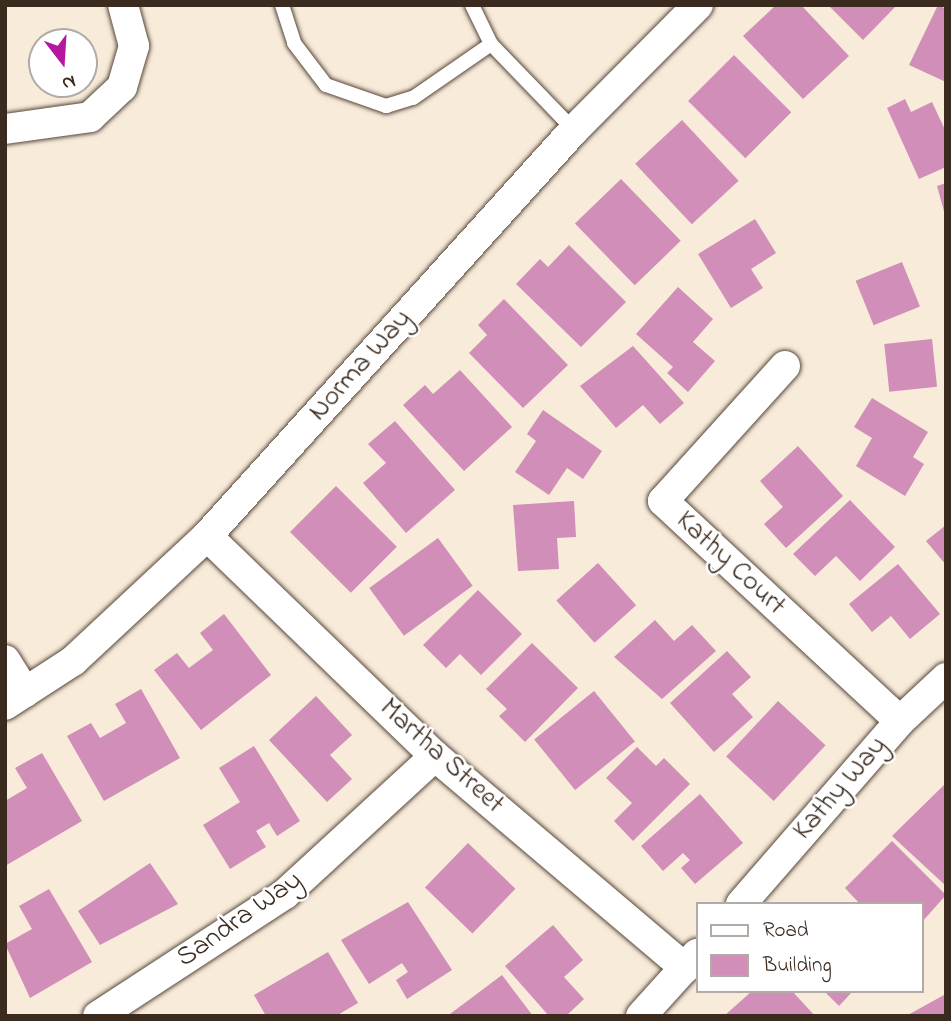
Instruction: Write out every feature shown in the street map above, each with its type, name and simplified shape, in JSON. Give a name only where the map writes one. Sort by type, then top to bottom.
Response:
[{"type":"street","points":[[5,129],[90,117],[121,87],[134,46],[122,5]]},
{"type":"street","name":"Norma Way","points":[[15,698],[73,661],[207,536],[574,130],[698,5]]},
{"type":"street","name":"Kathy Court","points":[[785,366],[663,501],[900,722]]},
{"type":"street","name":"Martha Street","points":[[207,536],[435,755],[691,961]]},
{"type":"street","points":[[5,660],[15,698]]},
{"type":"street","name":"Kathy Way","points":[[743,902],[900,722],[946,678]]},
{"type":"street","name":"Sandra Way","points":[[98,1016],[285,894],[435,755]]},
{"type":"street","points":[[640,1016],[691,961]]},
{"type":"lane","points":[[282,5],[294,43],[326,85],[386,107],[413,98],[491,44]]},
{"type":"lane","points":[[472,5],[491,44],[574,130]]},
{"type":"building","points":[[776,5],[801,5],[849,56],[803,99],[743,36]]},
{"type":"building","points":[[828,5],[897,5],[863,40]]},
{"type":"building","points":[[938,5],[946,9],[946,82],[909,65]]},
{"type":"building","points":[[734,55],[791,112],[745,158],[688,101]]},
{"type":"building","points":[[905,99],[911,112],[932,102],[946,132],[946,167],[919,179],[887,108]]},
{"type":"building","points":[[682,120],[739,181],[692,224],[635,164]]},
{"type":"building","points":[[621,179],[681,241],[635,285],[575,223]]},
{"type":"building","points":[[946,183],[946,214],[945,215],[937,186]]},
{"type":"building","points":[[755,219],[776,253],[751,269],[763,288],[731,308],[698,254]]},
{"type":"building","points":[[569,245],[626,302],[581,347],[516,284],[540,259],[548,267]]},
{"type":"building","points":[[902,262],[920,307],[874,325],[856,281]]},
{"type":"building","points":[[678,287],[713,319],[693,342],[715,361],[688,392],[667,373],[673,367],[636,334]]},
{"type":"building","points":[[504,299],[568,365],[523,408],[469,353],[487,335],[478,325]]},
{"type":"building","points":[[932,339],[937,387],[889,392],[884,344]]},
{"type":"building","points":[[633,346],[684,403],[660,424],[643,405],[616,428],[580,386]]},
{"type":"building","points":[[460,370],[512,427],[464,471],[403,405],[425,385],[433,394]]},
{"type":"building","points":[[872,398],[928,432],[913,457],[924,464],[905,496],[856,466],[872,438],[854,427]]},
{"type":"building","points":[[543,410],[602,451],[583,479],[567,468],[549,495],[515,472],[536,441],[527,434]]},
{"type":"building","points":[[395,421],[455,490],[406,533],[363,483],[386,463],[368,444]]},
{"type":"building","points":[[798,446],[843,496],[786,548],[764,524],[783,507],[760,481]]},
{"type":"building","points":[[336,486],[397,547],[351,593],[290,532]]},
{"type":"building","points":[[850,500],[895,547],[860,581],[836,556],[815,576],[793,554]]},
{"type":"building","points":[[574,501],[576,537],[557,538],[559,569],[518,571],[513,505]]},
{"type":"building","points":[[946,525],[946,565],[926,541]]},
{"type":"building","points":[[438,538],[473,586],[404,636],[369,588]]},
{"type":"building","points":[[598,563],[636,605],[595,643],[556,600]]},
{"type":"building","points":[[898,564],[940,614],[910,639],[891,616],[872,632],[849,604]]},
{"type":"building","points":[[478,590],[522,634],[481,675],[460,654],[446,668],[423,645]]},
{"type":"building","points":[[224,614],[271,675],[201,730],[154,670],[177,653],[189,668],[213,650],[200,633]]},
{"type":"building","points":[[655,620],[674,641],[692,625],[716,651],[662,699],[614,657]]},
{"type":"building","points":[[532,643],[578,688],[525,742],[499,716],[507,709],[486,689]]},
{"type":"building","points":[[727,651],[751,677],[732,694],[753,717],[714,752],[670,703]]},
{"type":"building","points":[[141,689],[180,758],[104,801],[67,736],[91,723],[100,738],[126,723],[115,704]]},
{"type":"building","points":[[594,691],[635,742],[575,790],[534,739]]},
{"type":"building","points":[[316,696],[352,735],[330,755],[352,779],[327,802],[269,740]]},
{"type":"building","points":[[778,701],[826,745],[774,801],[726,757]]},
{"type":"building","points":[[254,746],[300,821],[277,836],[269,823],[256,831],[266,847],[230,869],[203,825],[240,802],[219,768]]},
{"type":"building","points":[[637,747],[656,766],[664,758],[690,784],[633,841],[614,821],[632,803],[606,778]]},
{"type":"building","points":[[42,753],[82,821],[5,866],[5,801],[27,788],[15,768]]},
{"type":"building","points":[[946,783],[946,886],[892,836]]},
{"type":"building","points":[[700,794],[743,843],[695,884],[681,868],[690,860],[683,853],[663,871],[641,846]]},
{"type":"building","points":[[892,841],[946,895],[923,921],[923,902],[858,902],[845,888]]},
{"type":"building","points":[[468,843],[515,889],[472,933],[425,888]]},
{"type":"building","points":[[150,863],[178,904],[100,945],[78,911]]},
{"type":"building","points":[[49,889],[92,962],[30,998],[5,944],[32,929],[19,906]]},
{"type":"building","points":[[408,902],[452,970],[407,999],[396,980],[408,972],[402,963],[369,984],[341,940]]},
{"type":"building","points":[[553,925],[583,960],[564,977],[584,999],[566,1016],[549,1016],[505,966]]},
{"type":"building","points":[[328,952],[358,1003],[336,1016],[266,1016],[254,995]]},
{"type":"building","points":[[502,975],[533,1016],[450,1014]]},
{"type":"building","points":[[750,993],[794,993],[815,1016],[724,1016]]},
{"type":"building","points":[[826,993],[851,993],[839,1006]]},
{"type":"building","points":[[944,995],[946,1016],[906,1016]]}]
